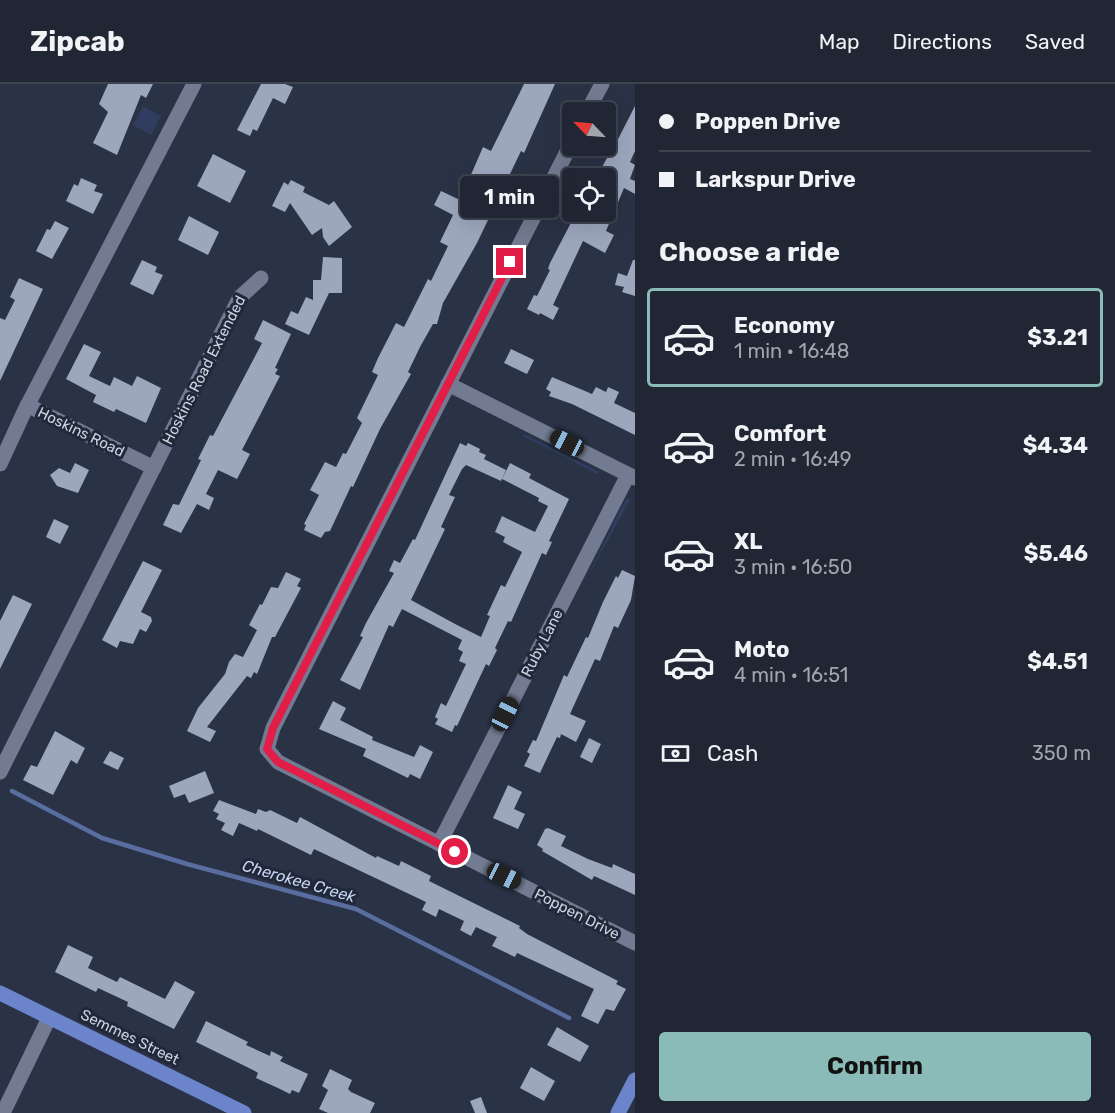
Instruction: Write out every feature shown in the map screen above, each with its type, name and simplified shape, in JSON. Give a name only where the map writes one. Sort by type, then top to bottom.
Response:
[{"type":"main road","name":"Semmes Street","points":[[0,993],[244,1113]]},
{"type":"main road","points":[[618,1113],[635,1080]]},
{"type":"street","name":"Hoskins Road","points":[[154,468],[27,405],[194,84]]},
{"type":"street","points":[[592,102],[602,84]]},
{"type":"street","points":[[565,156],[448,384],[631,476]]},
{"type":"street","name":"Hoskins Road Extended","points":[[154,468],[240,297],[261,278]]},
{"type":"street","name":"Poppen Drive","points":[[448,384],[262,751],[278,762],[635,943]]},
{"type":"street","points":[[0,464],[27,405]]},
{"type":"street","points":[[0,772],[154,468]]},
{"type":"street","name":"Ruby Lane","points":[[439,844],[631,476]]},
{"type":"street","points":[[3,1113],[49,1018]]},
{"type":"shaded area","points":[[143,106],[161,116],[151,135],[133,125]]},
{"type":"shaded area","points":[[524,434],[599,472],[597,474],[523,436]]},
{"type":"shaded area","points":[[628,498],[630,500],[587,578],[623,504]]},
{"type":"building","points":[[108,84],[153,84],[146,98],[141,95],[117,155],[93,143],[108,112],[99,104]]},
{"type":"building","points":[[261,84],[285,84],[293,87],[285,104],[273,98],[257,131],[253,129],[250,136],[237,130]]},
{"type":"building","points":[[524,84],[555,84],[524,153],[521,151],[477,243],[443,303],[437,324],[433,324],[420,347],[408,372],[411,374],[380,429],[353,487],[351,486],[330,531],[325,532],[321,538],[304,530],[306,525],[304,524],[319,495],[310,490],[325,462],[336,467],[343,453],[346,454],[362,423],[357,418],[378,375],[372,372],[378,358],[396,323],[404,327],[428,279],[431,281],[448,246],[440,242],[453,215],[434,205],[441,191],[460,200],[483,147],[491,151]]},
{"type":"building","points":[[635,106],[635,151],[630,162],[635,165],[630,179],[635,181],[635,194],[624,188],[616,207],[616,168],[602,167],[607,158],[605,156],[616,156],[616,143]]},
{"type":"building","points":[[213,154],[246,171],[230,203],[197,186]]},
{"type":"building","points":[[81,178],[97,185],[94,191],[103,194],[93,214],[66,201],[74,184],[78,186]]},
{"type":"building","points":[[291,180],[305,187],[303,192],[329,205],[334,201],[352,227],[329,246],[323,237],[322,228],[312,235],[290,203],[285,212],[272,206],[284,182],[288,185]]},
{"type":"building","points":[[189,216],[219,232],[208,255],[178,240]]},
{"type":"building","points":[[55,221],[69,228],[52,259],[36,251],[47,229],[50,230]]},
{"type":"building","points":[[571,222],[610,222],[606,231],[614,235],[605,253],[583,241],[553,305],[559,308],[553,320],[527,309],[534,295],[537,296],[550,270],[548,269]]},
{"type":"building","points":[[323,257],[342,258],[342,293],[329,293],[309,335],[285,324],[291,311],[298,314],[306,297],[313,300],[313,280],[321,280]]},
{"type":"building","points":[[142,260],[157,267],[155,272],[163,275],[153,295],[130,284]]},
{"type":"building","points":[[635,260],[635,296],[622,292],[624,287],[615,285],[618,273],[627,276]]},
{"type":"building","points":[[19,278],[43,289],[0,381],[0,318],[5,320],[15,300],[10,297]]},
{"type":"building","points":[[263,320],[291,334],[275,368],[278,369],[275,374],[280,376],[242,450],[250,454],[237,479],[218,470],[206,494],[214,498],[209,510],[197,504],[181,533],[163,525],[173,504],[179,505],[201,460],[198,459],[210,435],[213,436],[262,343],[254,339]]},
{"type":"building","points":[[84,344],[101,352],[89,376],[110,386],[114,377],[132,386],[137,376],[161,388],[146,423],[116,409],[114,412],[93,402],[96,395],[66,379]]},
{"type":"building","points":[[511,349],[534,360],[527,374],[504,363]]},
{"type":"building","points":[[552,377],[592,394],[596,387],[606,392],[608,387],[619,392],[614,403],[635,413],[635,435],[572,404],[549,396],[551,392],[546,389]]},
{"type":"building","points":[[460,443],[466,446],[468,443],[480,449],[479,452],[486,455],[484,459],[506,470],[501,481],[466,465],[462,469],[449,495],[455,497],[441,527],[445,529],[411,600],[457,625],[481,637],[490,616],[487,615],[501,585],[505,587],[522,552],[503,542],[505,537],[495,532],[502,516],[535,532],[548,506],[538,501],[539,498],[502,479],[510,463],[531,474],[529,478],[569,499],[549,541],[552,542],[546,555],[542,553],[511,622],[508,621],[495,648],[497,650],[489,666],[486,664],[452,732],[435,724],[438,719],[435,717],[441,703],[446,706],[466,664],[459,661],[463,652],[458,649],[462,640],[402,609],[393,627],[389,625],[360,690],[340,680],[363,637],[360,636],[366,623],[394,573],[389,571],[394,560],[400,563],[413,539],[415,540]]},
{"type":"building","points":[[75,463],[89,470],[78,493],[57,486],[50,475],[59,468],[70,473]]},
{"type":"building","points":[[54,519],[69,526],[60,544],[46,537]]},
{"type":"building","points":[[143,561],[162,570],[141,612],[151,617],[152,621],[146,632],[140,629],[133,644],[120,641],[117,648],[102,640]]},
{"type":"building","points":[[622,570],[635,576],[631,600],[618,628],[614,626],[600,661],[595,659],[570,714],[586,721],[576,742],[561,734],[560,738],[557,737],[540,773],[524,766],[530,754],[527,752],[533,740],[536,741],[564,675],[567,677],[586,637],[588,638],[616,576],[618,578]]},
{"type":"building","points":[[286,572],[301,579],[297,586],[301,588],[275,637],[272,637],[257,674],[254,672],[251,678],[247,676],[207,727],[216,731],[210,742],[187,731],[198,708],[225,674],[235,654],[243,657],[257,630],[249,625],[271,587],[278,588]]},
{"type":"building","points":[[13,595],[32,604],[0,669],[0,621]]},
{"type":"building","points":[[333,701],[346,708],[340,720],[373,737],[372,740],[414,757],[420,745],[433,752],[420,779],[410,774],[408,778],[367,758],[363,756],[366,749],[319,729]]},
{"type":"building","points":[[55,731],[85,748],[77,764],[71,760],[53,795],[23,780],[31,765],[37,767]]},
{"type":"building","points":[[589,738],[601,744],[592,763],[580,757]]},
{"type":"building","points":[[110,751],[124,758],[118,770],[103,763]]},
{"type":"building","points":[[205,771],[214,793],[189,803],[185,794],[174,798],[169,786]]},
{"type":"building","points":[[508,785],[522,792],[514,809],[525,814],[518,829],[493,818]]},
{"type":"building","points":[[219,800],[256,814],[258,809],[266,812],[270,810],[297,823],[300,817],[376,858],[377,856],[399,866],[401,861],[431,876],[429,881],[520,926],[519,928],[527,934],[618,981],[616,984],[626,989],[614,1011],[606,1009],[598,1024],[581,1016],[594,989],[517,953],[515,957],[492,946],[497,937],[476,927],[471,936],[460,930],[464,921],[439,909],[436,917],[422,910],[426,902],[314,849],[311,855],[258,829],[257,831],[239,823],[233,836],[221,830],[225,823],[216,819],[219,814],[213,811]]},
{"type":"building","points":[[548,828],[566,836],[561,846],[588,859],[612,868],[613,864],[635,874],[635,895],[594,876],[592,880],[542,851],[543,849],[537,845],[545,829]]},
{"type":"building","points":[[68,945],[93,957],[88,968],[117,982],[120,977],[165,999],[175,981],[195,992],[174,1029],[127,1006],[128,1002],[98,988],[96,992],[55,972]]},
{"type":"building","points":[[206,1021],[248,1042],[246,1045],[270,1056],[271,1051],[283,1057],[280,1061],[308,1074],[299,1093],[292,1090],[290,1094],[256,1078],[258,1073],[196,1042]]},
{"type":"building","points":[[557,1027],[589,1046],[580,1062],[547,1045]]},
{"type":"building","points":[[531,1067],[555,1081],[544,1101],[520,1088]]},
{"type":"building","points":[[330,1069],[352,1080],[348,1089],[351,1092],[375,1103],[370,1113],[328,1113],[319,1109],[328,1090],[322,1086]]},
{"type":"building","points":[[481,1097],[487,1113],[475,1113],[470,1101]]},
{"type":"waterway","name":"Cherokee Creek","points":[[12,791],[102,838],[187,864],[356,909],[569,1018]]},
{"type":"route","points":[[455,852],[278,762],[267,749],[273,728],[510,262]]}]
